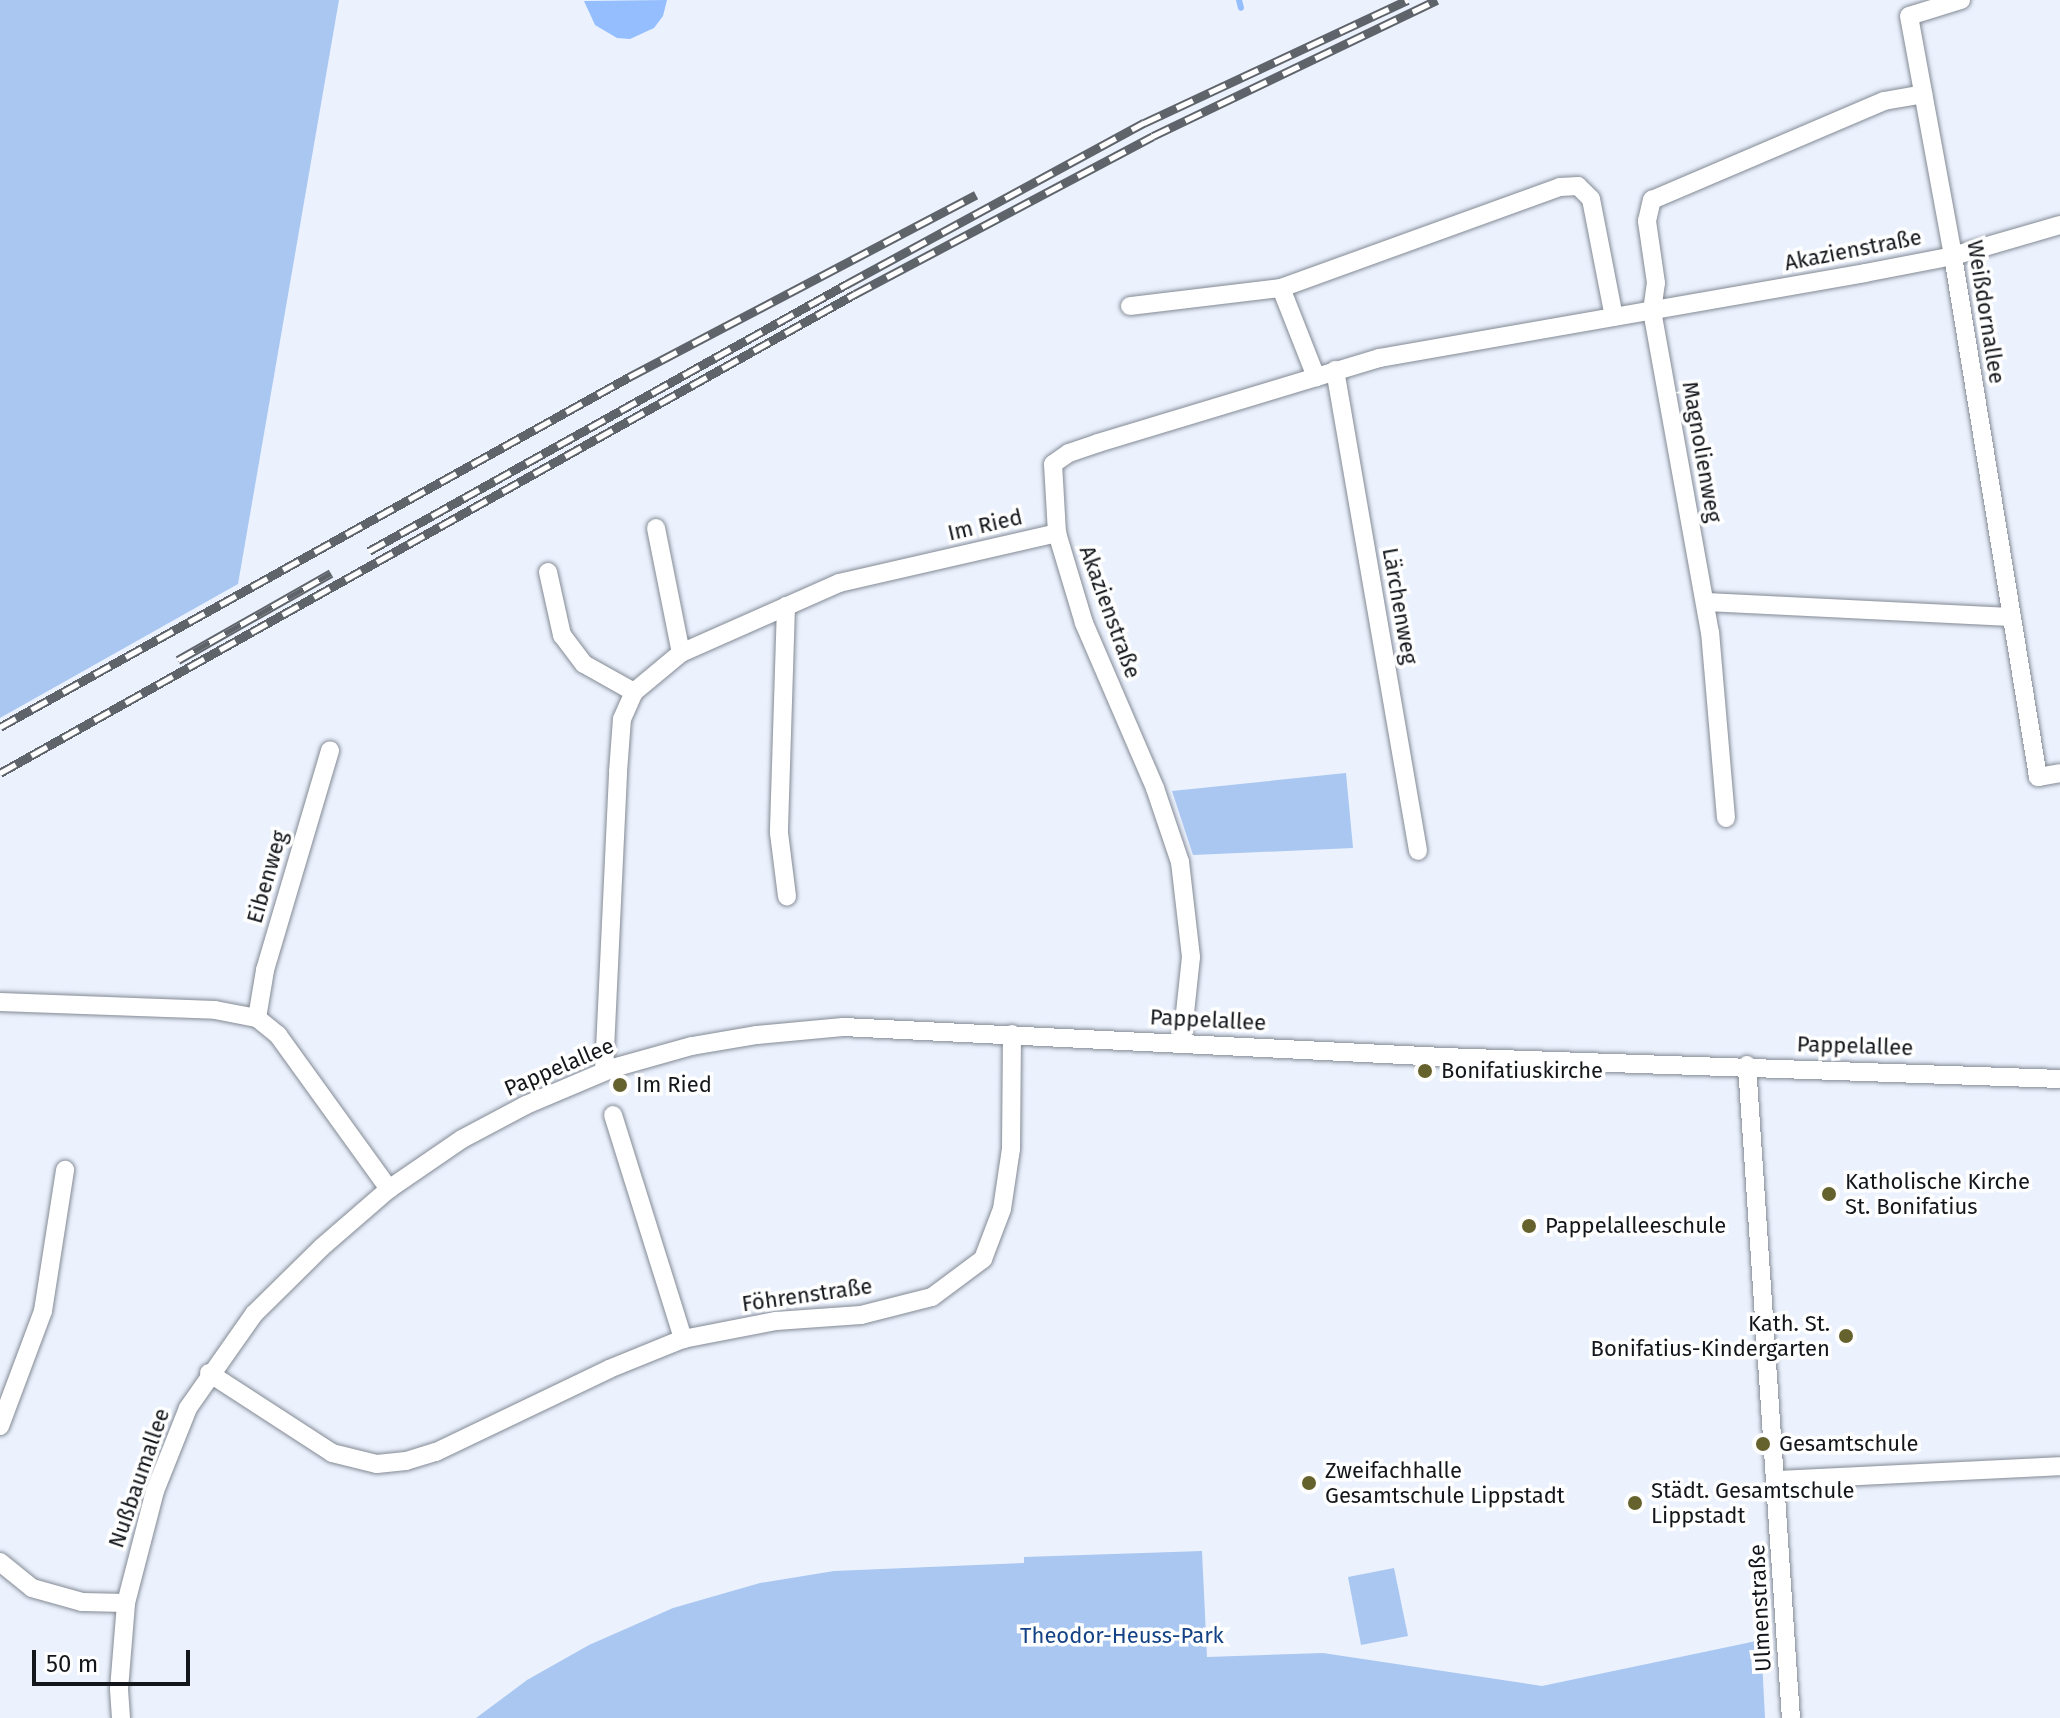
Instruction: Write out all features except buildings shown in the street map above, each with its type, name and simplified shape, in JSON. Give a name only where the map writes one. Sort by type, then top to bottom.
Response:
[{"type":"street","name":"Weißdornallee","points":[[1961,0],[1909,16],[1953,256],[2038,777],[2060,773]]},
{"type":"street","points":[[1652,311],[1656,283],[1647,221],[1652,200],[1884,101],[1923,94]]},
{"type":"street","points":[[1130,306],[1281,288],[1560,187],[1578,186],[1591,199],[1614,317]]},
{"type":"street","name":"Akazienstraße","points":[[1182,1041],[1191,957],[1180,862],[1155,788],[1084,623],[1057,533],[1053,464],[1069,453],[1379,358],[1953,256],[2060,225]]},
{"type":"street","points":[[1281,288],[1316,377]]},
{"type":"street","name":"Magnolienweg","points":[[1652,311],[1705,602],[1726,818]]},
{"type":"street","name":"Lärchenweg","points":[[1335,370],[1418,851]]},
{"type":"street","points":[[656,528],[681,653]]},
{"type":"street","name":"Im Ried","points":[[634,692],[681,653],[839,583],[1057,533]]},
{"type":"street","points":[[548,572],[562,635],[584,664],[634,692],[622,719],[604,1071]]},
{"type":"street","points":[[1705,602],[2012,617]]},
{"type":"street","points":[[786,606],[779,833],[787,896]]},
{"type":"street","name":"Eibenweg","points":[[257,1018],[265,970],[330,750]]},
{"type":"street","points":[[0,1002],[215,1010],[257,1018],[278,1035],[389,1189]]},
{"type":"street","name":"Pappelallee","points":[[389,1189],[462,1139],[526,1105],[604,1071],[692,1046],[757,1035],[843,1027],[1182,1041],[1443,1057],[1747,1065],[2060,1079]]},
{"type":"street","name":"Föhrenstraße","points":[[209,1373],[332,1453],[377,1464],[406,1461],[436,1452],[582,1381],[683,1339],[776,1321],[861,1315],[932,1297],[983,1259],[1002,1209],[1011,1149],[1012,1034]]},
{"type":"street","name":"Ulmenstraße","points":[[1747,1065],[1791,1718]]},
{"type":"street","points":[[613,1115],[683,1339]]},
{"type":"street","points":[[0,1426],[43,1311],[65,1170]]},
{"type":"street","name":"Nußbaumallee","points":[[121,1718],[119,1689],[126,1603],[138,1548],[175,1433],[209,1373],[254,1314],[322,1247],[389,1189]]},
{"type":"street","points":[[1777,1480],[2060,1466]]},
{"type":"street","points":[[0,1562],[32,1588],[82,1602],[126,1603]]},
{"type":"green space","points":[[0,0],[339,0],[238,584],[0,718]]},
{"type":"green space","points":[[1346,773],[1353,848],[1193,855],[1172,791]]},
{"type":"green space","name":"Theodor-Heuss-Park","points":[[1202,1551],[1207,1657],[1323,1653],[1542,1686],[1761,1640],[1765,1718],[476,1718],[527,1680],[589,1645],[673,1608],[760,1583],[834,1571],[1024,1563],[1024,1557]]},
{"type":"green space","points":[[1394,1568],[1408,1636],[1361,1645],[1348,1577]]},
{"type":"shaded area","points":[[667,0],[663,16],[654,28],[630,39],[617,38],[595,25],[584,1]]},
{"type":"waterway","points":[[1239,0],[1241,8]]},
{"type":"railway","points":[[369,551],[847,284],[1144,123],[1408,0]]},
{"type":"railway","points":[[0,773],[855,294],[1153,136],[1437,0]]},
{"type":"railway","points":[[0,727],[629,377],[976,195]]},
{"type":"railway","points":[[178,660],[331,573]]},
{"type":"place","name":"Bonifatiuskirche","points":[[1425,1071]]},
{"type":"place","name":"Im Ried","points":[[620,1085]]},
{"type":"place","name":"Katholische Kirche St. Bonifatius","points":[[1829,1194]]},
{"type":"place","name":"Pappelalleeschule","points":[[1529,1226]]},
{"type":"place","name":"Kath. St. Bonifatius-Kindergarten","points":[[1846,1336]]},
{"type":"place","name":"Gesamtschule","points":[[1763,1444]]},
{"type":"place","name":"Zweifachhalle Gesamtschule Lippstadt","points":[[1309,1483]]},
{"type":"place","name":"Städt. Gesamtschule Lippstadt","points":[[1635,1503]]}]
